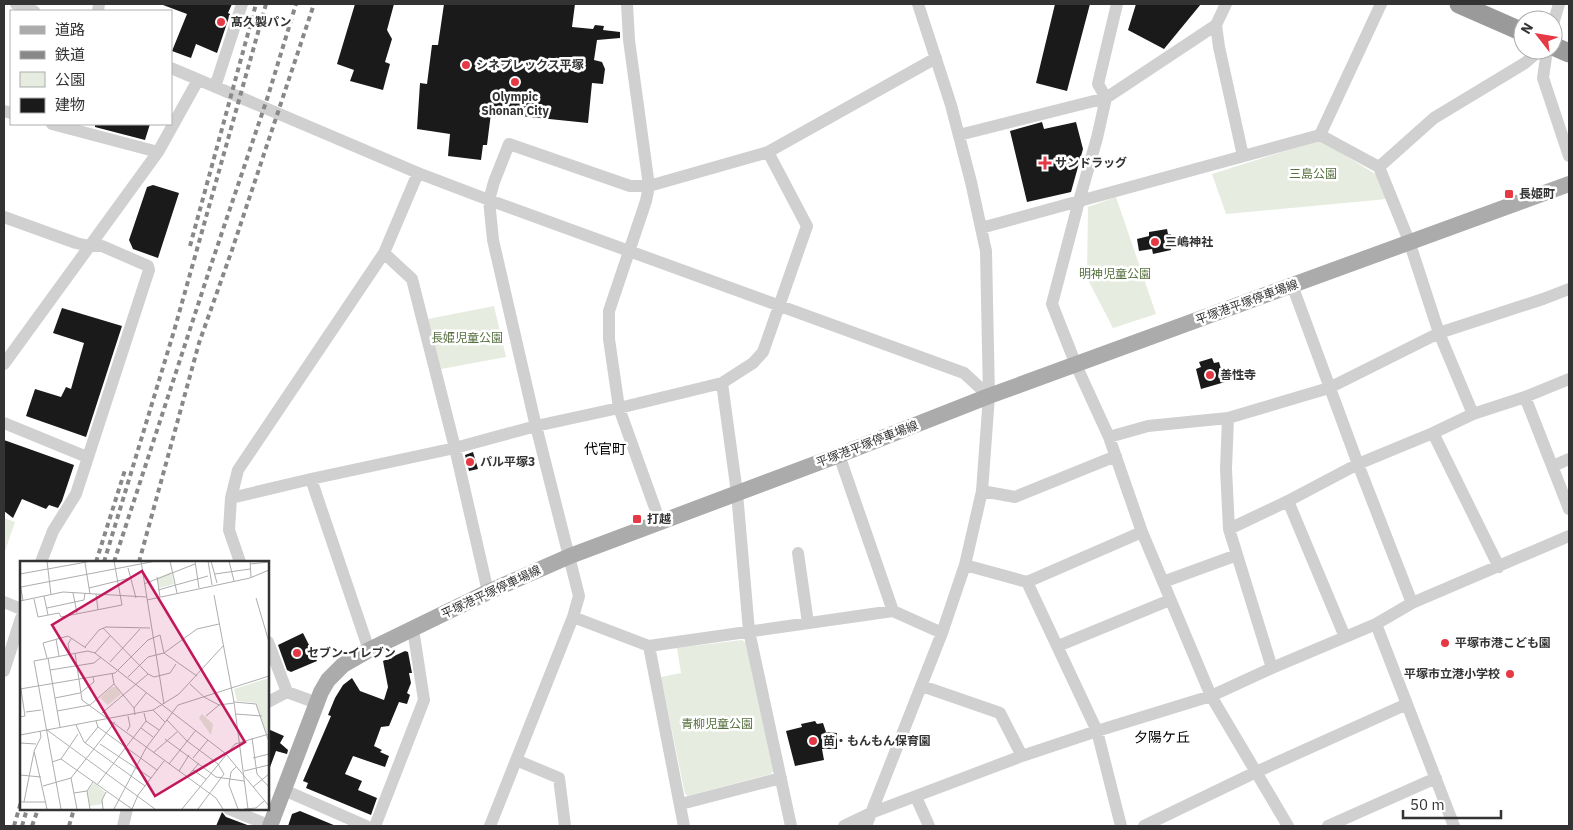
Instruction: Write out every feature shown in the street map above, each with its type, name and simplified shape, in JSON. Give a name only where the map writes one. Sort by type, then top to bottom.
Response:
[{"type":"highway","points":[[1459,4],[1513,28]]},
{"type":"main road","name":"平塚港平塚停車場線","points":[[270,826],[317,703],[328,680],[343,665],[369,650],[488,592],[570,556],[839,455],[989,396],[1569,184]]},
{"type":"street","points":[[215,87],[242,4]]},
{"type":"street","points":[[627,4],[629,40],[649,186],[646,201],[609,311],[609,339],[619,408],[660,522]]},
{"type":"street","points":[[866,826],[922,686],[965,565],[982,491],[989,396],[986,251],[951,105],[918,4]]},
{"type":"street","points":[[1117,4],[1098,84],[1106,98],[1052,304],[1076,364],[1109,437],[1142,532],[1211,696],[1288,826]]},
{"type":"street","points":[[959,135],[1106,98],[1216,25],[1226,4]]},
{"type":"street","points":[[1320,135],[1381,4]]},
{"type":"street","points":[[1216,25],[1219,47],[1243,156]]},
{"type":"street","points":[[490,826],[573,617],[579,596],[536,426],[493,240],[489,200],[509,144],[630,186],[649,186],[768,152],[936,58]]},
{"type":"street","points":[[1379,168],[1434,118],[1528,60]]},
{"type":"street","points":[[1546,60],[1544,78],[1569,156]]},
{"type":"street","points":[[172,68],[489,200],[964,373],[989,396]]},
{"type":"street","points":[[4,364],[158,152],[198,80]]},
{"type":"street","points":[[56,125],[158,152]]},
{"type":"street","points":[[981,228],[1320,135],[1379,168],[1409,241],[1438,333],[1473,414]]},
{"type":"street","points":[[231,498],[455,448],[536,426],[722,383],[753,363],[764,352],[807,226],[768,152]]},
{"type":"street","points":[[240,561],[229,530],[231,498],[238,470],[384,253],[418,172]]},
{"type":"street","points":[[4,218],[76,244],[102,246],[148,266],[150,270],[76,494],[53,532],[41,561]]},
{"type":"street","points":[[384,253],[412,279],[455,448],[488,592]]},
{"type":"street","points":[[1292,285],[1329,388],[1412,603]]},
{"type":"street","points":[[1109,437],[1148,426],[1228,418],[1329,388],[1438,333],[1569,289]]},
{"type":"street","points":[[1229,529],[1288,502],[1358,464],[1433,434],[1473,414],[1569,379]]},
{"type":"street","points":[[722,383],[737,493],[749,631],[791,826]]},
{"type":"street","points":[[1526,396],[1569,509]]},
{"type":"street","points":[[1228,418],[1226,469],[1229,529],[1272,668]]},
{"type":"street","points":[[4,423],[87,457]]},
{"type":"street","points":[[1433,434],[1499,567]]},
{"type":"street","points":[[839,455],[893,611]]},
{"type":"street","points":[[982,491],[1015,497],[1116,456]]},
{"type":"street","points":[[1552,466],[1569,459]]},
{"type":"street","points":[[311,479],[369,650]]},
{"type":"street","points":[[1288,502],[1345,637]]},
{"type":"street","points":[[965,565],[1027,582],[1142,532]]},
{"type":"street","points":[[844,826],[1022,756],[1098,730],[1211,696],[1376,624],[1412,603],[1569,536]]},
{"type":"street","points":[[798,553],[808,622]]},
{"type":"street","points":[[1162,582],[1237,555]]},
{"type":"street","points":[[1027,582],[1098,730],[1121,826]]},
{"type":"street","points":[[1058,646],[1170,600]]},
{"type":"street","points":[[4,602],[20,609]]},
{"type":"street","points":[[573,617],[649,646],[893,611],[942,633]]},
{"type":"street","points":[[4,671],[20,621]]},
{"type":"street","points":[[1376,624],[1454,826]]},
{"type":"street","points":[[375,826],[424,700],[413,629]]},
{"type":"street","points":[[269,645],[287,692]]},
{"type":"street","points":[[649,646],[684,826]]},
{"type":"street","points":[[922,686],[1000,713],[1022,756]]},
{"type":"street","points":[[269,701],[287,692],[317,703]]},
{"type":"street","points":[[1144,826],[1256,772],[1407,704]]},
{"type":"street","points":[[516,760],[558,778],[564,826]]},
{"type":"street","points":[[681,804],[780,778]]},
{"type":"street","points":[[1328,826],[1436,778]]},
{"type":"street","points":[[284,790],[366,826]]},
{"type":"street","points":[[916,797],[929,826]]},
{"type":"street","points":[[123,826],[127,810]]},
{"type":"street","points":[[231,810],[270,826]]},
{"type":"green space","name":"三島公園","points":[[1320,140],[1377,175],[1387,199],[1226,214],[1212,174]]},
{"type":"green space","name":"明神児童公園","points":[[1116,197],[1156,314],[1113,328],[1087,278],[1088,207]]},
{"type":"green space","name":"長姫児童公園","points":[[494,306],[506,357],[441,369],[428,319]]},
{"type":"green space","points":[[4,518],[15,522],[4,554]]},
{"type":"green space","name":"青柳児童公園","points":[[742,640],[746,643],[773,771],[771,774],[688,796],[685,794],[661,677],[681,673],[677,648]]},
{"type":"building","points":[[163,4],[232,4],[217,53],[196,44],[191,58],[172,51],[187,14]]},
{"type":"building","points":[[355,4],[394,4],[387,30],[392,39],[385,62],[390,64],[383,90],[350,81],[354,70],[337,64]]},
{"type":"building","name":"Olympic Shonan City","points":[[444,4],[575,4],[572,27],[593,29],[595,25],[604,26],[603,30],[620,32],[620,38],[597,40],[594,60],[602,62],[605,69],[603,84],[592,83],[588,123],[491,113],[487,145],[483,145],[481,160],[448,156],[450,134],[417,129],[420,83],[427,84],[432,45],[438,45]]},
{"type":"building","points":[[1055,4],[1090,4],[1067,91],[1036,83]]},
{"type":"building","points":[[1136,4],[1201,4],[1164,49],[1128,30]]},
{"type":"building","points":[[1042,122],[1044,129],[1076,122],[1083,149],[1071,192],[1027,202],[1010,131]]},
{"type":"building","points":[[95,125],[150,125],[145,140],[95,127]]},
{"type":"building","points":[[153,185],[179,193],[158,258],[133,249],[129,240],[147,187]]},
{"type":"building","name":"三嶋神社","points":[[1167,229],[1168,234],[1171,234],[1173,245],[1170,246],[1171,250],[1153,254],[1152,249],[1139,251],[1137,239],[1149,236],[1149,232]]},
{"type":"building","points":[[62,308],[122,326],[86,437],[26,416],[35,389],[61,397],[66,387],[71,389],[84,343],[53,333]]},
{"type":"building","name":"善性寺","points":[[1212,358],[1214,363],[1219,362],[1225,382],[1201,389],[1196,369],[1201,367],[1199,362]]},
{"type":"building","points":[[4,440],[74,465],[58,508],[49,505],[46,509],[22,499],[13,518],[4,511]]},
{"type":"building","name":"パル平塚3","points":[[473,452],[478,469],[469,471],[465,455]]},
{"type":"building","name":"セブン-イレブン","points":[[303,633],[317,661],[291,672],[287,670],[278,645]]},
{"type":"building","points":[[405,651],[408,652],[412,673],[409,673],[411,683],[407,693],[410,695],[407,704],[399,702],[389,726],[381,727],[374,746],[382,750],[380,752],[389,756],[385,767],[353,756],[345,774],[362,781],[358,790],[377,798],[371,815],[306,788],[308,783],[303,781],[331,716],[328,715],[335,698],[343,685],[352,678],[360,691],[384,700],[388,687],[383,661]]},
{"type":"building","name":"苗・もんもん保育園","points":[[815,721],[817,724],[823,723],[826,732],[837,733],[837,749],[822,749],[824,760],[795,766],[786,731],[802,727],[801,724]]},
{"type":"building","points":[[269,729],[284,736],[280,743],[288,750],[287,754],[276,751],[269,770]]},
{"type":"building","points":[[300,811],[336,826],[288,826],[292,814]]},
{"type":"building","points":[[222,812],[226,817],[250,826],[216,826]]},
{"type":"railway","points":[[190,246],[256,4]]},
{"type":"railway","points":[[104,561],[174,331],[266,4]]},
{"type":"railway","points":[[114,561],[268,96],[296,4]]},
{"type":"railway","points":[[139,561],[199,343],[314,4]]},
{"type":"railway","points":[[96,561],[125,470]]},
{"type":"railway","points":[[14,826],[20,805]]},
{"type":"railway","points":[[22,826],[27,810]]},
{"type":"railway","points":[[32,826],[38,810]]},
{"type":"railway","points":[[69,826],[74,810]]},
{"type":"place","name":"髙久製パン","points":[[221,22]]},
{"type":"place","name":"シネプレックス平塚","points":[[466,65]]},
{"type":"place","name":"Olympic Shonan City","points":[[515,82]]},
{"type":"place","name":"サンドラッグ","points":[[1045,163]]},
{"type":"place","name":"長姫町","points":[[1509,194]]},
{"type":"place","name":"三嶋神社","points":[[1155,242]]},
{"type":"place","name":"善性寺","points":[[1210,375]]},
{"type":"place","name":"パル平塚3","points":[[470,462]]},
{"type":"place","name":"打越","points":[[637,519]]},
{"type":"place","name":"平塚市港こども園","points":[[1445,643]]},
{"type":"place","name":"セブン-イレブン","points":[[297,653]]},
{"type":"place","name":"平塚市立港小学校","points":[[1510,674]]},
{"type":"place","name":"苗・もんもん保育園","points":[[813,741]]},
{"type":"district","name":"代官町","points":[[605,449]]},
{"type":"district","name":"夕陽ケ丘","points":[[1162,737]]}]
